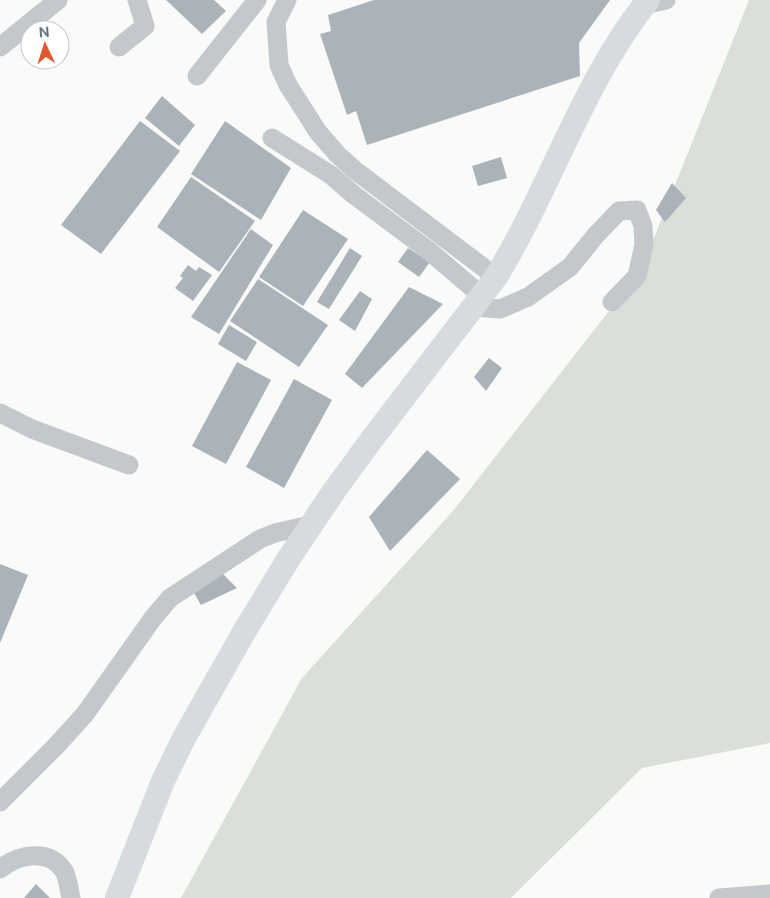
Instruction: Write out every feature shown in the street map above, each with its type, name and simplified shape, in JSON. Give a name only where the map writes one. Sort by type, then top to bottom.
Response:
[{"type":"main road","points":[[117,898],[163,781],[184,738],[244,632],[310,525],[372,439],[496,277],[510,253],[580,110],[618,45],[653,2]]},
{"type":"street","points":[[0,46],[58,0]]},
{"type":"street","points":[[119,47],[145,26],[137,0]]},
{"type":"street","points":[[197,76],[257,0]]},
{"type":"street","points":[[287,0],[276,22],[279,65],[288,85],[318,132],[356,172],[496,277]]},
{"type":"street","points":[[272,138],[331,175],[354,195],[428,250],[478,301],[500,309],[528,297],[570,267],[596,235],[619,212],[637,210],[643,226],[644,245],[636,276],[612,302]]},
{"type":"street","points":[[0,413],[32,430],[129,465]]},
{"type":"street","points":[[0,802],[85,714],[153,618],[170,598],[260,539],[274,533],[310,525]]},
{"type":"street","points":[[0,869],[12,860],[33,855],[51,859],[64,871],[72,898]]},
{"type":"street","points":[[719,898],[770,894]]},
{"type":"shaded area","points":[[749,0],[770,0],[770,743],[642,768],[511,898],[181,898],[302,678],[453,511],[641,270]]},
{"type":"building","points":[[166,0],[214,0],[226,11],[202,34]]},
{"type":"building","points":[[374,0],[610,0],[579,43],[580,76],[367,145],[356,111],[347,115],[320,34],[331,31],[328,15]]},
{"type":"building","points":[[162,96],[195,125],[179,146],[145,118]]},
{"type":"building","points":[[140,121],[180,151],[101,254],[61,225]]},
{"type":"building","points":[[225,121],[291,168],[261,220],[191,174]]},
{"type":"building","points":[[501,157],[507,178],[478,186],[472,166]]},
{"type":"building","points":[[191,177],[255,221],[219,272],[157,227]]},
{"type":"building","points":[[672,183],[686,198],[665,222],[656,210]]},
{"type":"building","points":[[303,210],[348,239],[303,306],[259,277]]},
{"type":"building","points":[[251,229],[273,245],[219,334],[191,317]]},
{"type":"building","points":[[350,248],[362,256],[329,309],[317,302]]},
{"type":"building","points":[[408,248],[430,262],[419,277],[398,262]]},
{"type":"building","points":[[188,265],[196,271],[199,267],[212,275],[193,301],[175,288],[183,278],[180,276]]},
{"type":"building","points":[[258,279],[328,325],[299,367],[230,321]]},
{"type":"building","points":[[409,287],[443,304],[362,388],[345,374]]},
{"type":"building","points":[[360,291],[372,299],[355,331],[339,320]]},
{"type":"building","points":[[229,325],[257,342],[246,361],[218,344]]},
{"type":"building","points":[[489,358],[502,368],[486,391],[474,377]]},
{"type":"building","points":[[237,362],[271,380],[226,464],[192,446]]},
{"type":"building","points":[[294,379],[332,400],[284,488],[246,467]]},
{"type":"building","points":[[427,450],[460,479],[390,551],[369,517]]},
{"type":"building","points":[[0,564],[28,575],[0,643]]},
{"type":"building","points":[[223,574],[237,588],[201,605],[194,593]]},
{"type":"building","points":[[36,884],[50,898],[24,898]]}]
